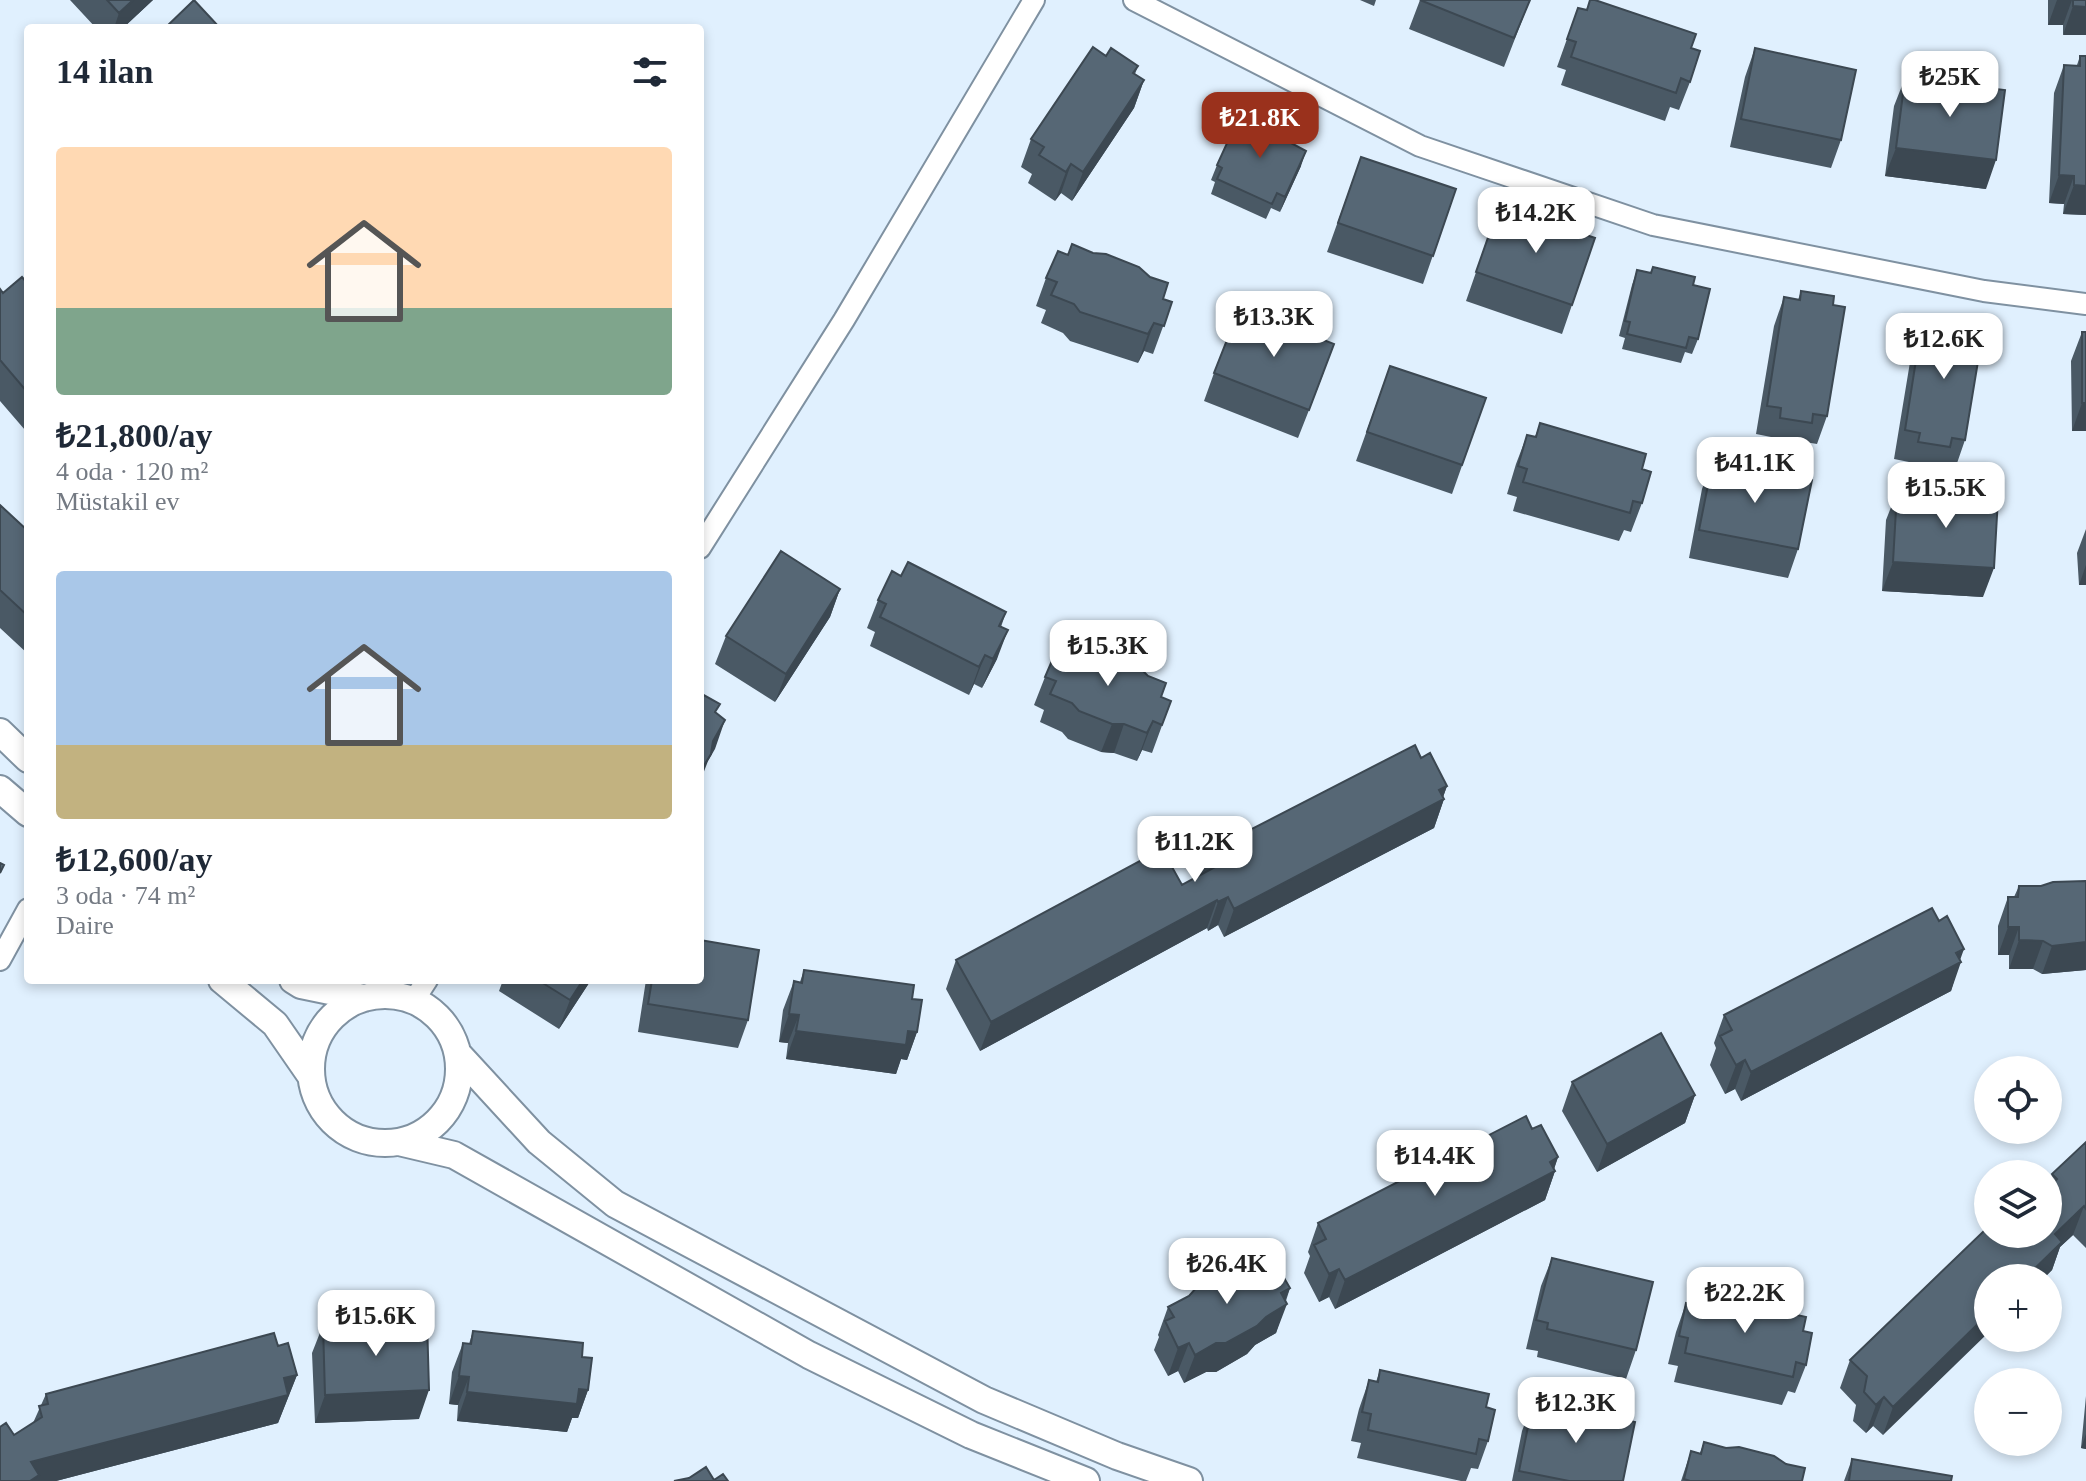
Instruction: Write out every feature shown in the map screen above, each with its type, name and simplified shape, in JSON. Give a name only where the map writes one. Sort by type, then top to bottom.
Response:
[{"type":"street","points":[[704,542],[844,320],[1034,0]]},
{"type":"street","points":[[1134,0],[1420,146],[1653,225],[1984,291],[2086,304]]},
{"type":"street","points":[[0,732],[24,755]]},
{"type":"street","points":[[0,789],[24,810]]},
{"type":"street","points":[[0,960],[24,916]]},
{"type":"street","points":[[227,984],[275,1024],[311,1076]]},
{"type":"street","points":[[299,984],[364,998],[420,990],[450,1032],[458,1054],[459,1078],[453,1100],[440,1120],[421,1134],[399,1142]]},
{"type":"street","points":[[364,998],[341,1009],[323,1027],[313,1051],[311,1076],[317,1101],[332,1121],[353,1136],[375,1143],[399,1142],[454,1155],[809,1355],[971,1435],[1086,1481]]},
{"type":"street","points":[[458,1054],[539,1142],[615,1204],[984,1400],[1117,1456],[1189,1481]]},
{"type":"building","points":[[107,0],[133,0],[119,13]]},
{"type":"building","points":[[194,0],[216,24],[169,24]]},
{"type":"building","points":[[1420,0],[1530,0],[1514,38]]},
{"type":"building","points":[[1590,0],[1696,34],[1691,48],[1700,51],[1690,82],[1681,78],[1676,93],[1571,57],[1576,42],[1567,39],[1578,8],[1587,10]]},
{"type":"building","points":[[2073,0],[2086,0],[2086,7],[2073,6]]},
{"type":"building","points":[[1093,47],[1106,56],[1111,48],[1138,66],[1133,73],[1144,80],[1083,172],[1071,164],[1066,172],[1039,155],[1044,147],[1031,139]]},
{"type":"building","points":[[1755,48],[1856,70],[1841,140],[1741,119]]},
{"type":"building","points":[[2080,56],[2086,56],[2086,186],[2074,185],[2074,176],[2059,175],[2064,65],[2080,66]]},
{"type":"building","points":[[1905,78],[2005,90],[1996,160],[1896,148]]},
{"type":"building","points":[[1239,117],[1252,124],[1255,117],[1294,136],[1291,143],[1306,151],[1285,197],[1277,193],[1272,204],[1217,179],[1222,168],[1217,165]]},
{"type":"building","points":[[1361,157],[1456,189],[1433,256],[1338,223]]},
{"type":"building","points":[[1499,206],[1595,238],[1572,305],[1476,272]]},
{"type":"building","points":[[1072,244],[1139,267],[1150,277],[1168,283],[1163,299],[1172,302],[1164,326],[1154,323],[1148,334],[1080,312],[1074,304],[1051,295],[1057,282],[1046,278],[1058,251],[1068,255]]},
{"type":"building","points":[[1653,267],[1695,277],[1693,285],[1710,289],[1698,339],[1689,337],[1686,348],[1627,334],[1630,322],[1625,321],[1637,270],[1651,273]]},
{"type":"building","points":[[22,277],[24,279],[24,388],[0,360],[0,289],[3,293]]},
{"type":"building","points":[[1801,291],[1834,296],[1833,305],[1845,307],[1827,416],[1813,414],[1812,423],[1780,418],[1781,408],[1767,406],[1784,297],[1800,300]]},
{"type":"building","points":[[1240,307],[1334,344],[1309,410],[1214,373]]},
{"type":"building","points":[[1940,315],[1972,320],[1971,329],[1983,331],[1965,440],[1952,438],[1950,447],[1918,442],[1920,433],[1905,430],[1922,322],[1938,325]]},
{"type":"building","points":[[2082,332],[2086,332],[2086,403],[2082,403]]},
{"type":"building","points":[[1390,366],[1486,398],[1462,465],[1367,432]]},
{"type":"building","points":[[1540,423],[1646,454],[1642,469],[1651,472],[1642,503],[1633,501],[1630,513],[1523,482],[1527,469],[1518,466],[1527,435],[1536,437]]},
{"type":"building","points":[[1713,460],[1812,480],[1798,549],[1699,530]]},
{"type":"building","points":[[1897,492],[1998,498],[1994,568],[1893,562]]},
{"type":"building","points":[[0,505],[24,527],[24,612],[0,590]]},
{"type":"building","points":[[781,551],[840,589],[786,674],[726,636]]},
{"type":"building","points":[[908,562],[1006,612],[999,626],[1008,630],[993,659],[985,655],[979,667],[880,617],[886,604],[878,600],[892,571],[901,576]]},
{"type":"building","points":[[1071,643],[1138,666],[1148,676],[1166,683],[1161,697],[1171,701],[1162,725],[1153,721],[1147,733],[1124,724],[1112,724],[1079,711],[1072,703],[1050,694],[1056,681],[1045,677],[1057,649],[1066,653]]},
{"type":"building","points":[[704,695],[720,704],[715,712],[725,720],[713,741],[711,754],[704,765]]},
{"type":"building","points":[[1415,745],[1421,758],[1430,753],[1447,786],[1439,790],[1444,799],[1234,909],[1228,897],[1217,900],[991,1022],[956,960],[1162,849],[1182,885],[1215,867],[1207,852]]},
{"type":"building","points":[[2086,881],[2086,942],[2052,946],[2043,941],[2019,940],[2019,927],[2008,927],[2008,897],[2018,897],[2019,886]]},
{"type":"building","points":[[1932,908],[1939,921],[1947,916],[1964,949],[1956,953],[1961,962],[1751,1072],[1745,1060],[1736,1065],[1720,1036],[1732,1030],[1724,1015]]},
{"type":"building","points":[[704,941],[759,950],[748,1020],[648,1004],[651,984],[704,984]]},
{"type":"building","points":[[804,970],[914,985],[912,999],[922,1000],[917,1032],[908,1031],[906,1045],[796,1031],[799,1015],[789,1014],[794,981],[802,983]]},
{"type":"building","points":[[544,984],[580,984],[570,1000]]},
{"type":"building","points":[[1661,1033],[1695,1095],[1607,1144],[1572,1082]]},
{"type":"building","points":[[1526,1116],[1532,1129],[1541,1125],[1558,1157],[1550,1162],[1555,1171],[1345,1280],[1339,1269],[1329,1274],[1314,1245],[1326,1239],[1318,1223]]},
{"type":"building","points":[[2086,1142],[2086,1209],[2084,1206],[2062,1227],[2062,1165]]},
{"type":"building","points":[[1974,1240],[1974,1248],[2056,1248],[2039,1264],[1974,1264],[1974,1328],[1893,1407],[1884,1397],[1876,1405],[1864,1392],[1867,1376],[1850,1360]]},
{"type":"building","points":[[1259,1258],[1268,1271],[1277,1266],[1290,1288],[1281,1293],[1287,1304],[1226,1343],[1216,1343],[1195,1355],[1189,1343],[1178,1348],[1165,1321],[1174,1317],[1168,1307],[1228,1269],[1243,1268]]},
{"type":"building","points":[[1552,1258],[1653,1282],[1636,1350],[1547,1329],[1548,1323],[1536,1320]]},
{"type":"building","points":[[1698,1293],[1806,1317],[1803,1331],[1812,1333],[1806,1365],[1796,1362],[1793,1377],[1685,1353],[1688,1338],[1679,1336],[1686,1303],[1695,1305]]},
{"type":"building","points":[[427,1320],[429,1390],[325,1395],[323,1325]]},
{"type":"building","points":[[473,1331],[583,1343],[582,1357],[592,1358],[588,1390],[579,1389],[577,1404],[467,1392],[469,1377],[459,1376],[463,1343],[471,1344]]},
{"type":"building","points":[[274,1333],[278,1346],[288,1343],[297,1375],[284,1378],[288,1395],[31,1462],[39,1475],[30,1481],[0,1481],[0,1427],[6,1423],[14,1435],[42,1417],[39,1406],[48,1404],[46,1394]]},
{"type":"building","points":[[1380,1370],[1489,1394],[1486,1407],[1495,1410],[1488,1441],[1479,1439],[1476,1454],[1368,1430],[1371,1414],[1362,1412],[1369,1380],[1378,1382]]},
{"type":"building","points":[[1533,1402],[1635,1422],[1623,1481],[1569,1481],[1519,1471]]},
{"type":"building","points":[[1704,1442],[1774,1456],[1786,1464],[1805,1468],[1802,1481],[1684,1479],[1691,1451],[1701,1454]]},
{"type":"building","points":[[1852,1459],[1952,1476],[1951,1481],[1849,1481]]},
{"type":"building","points":[[706,1467],[714,1480],[723,1474],[728,1481],[674,1481],[689,1478]]}]
